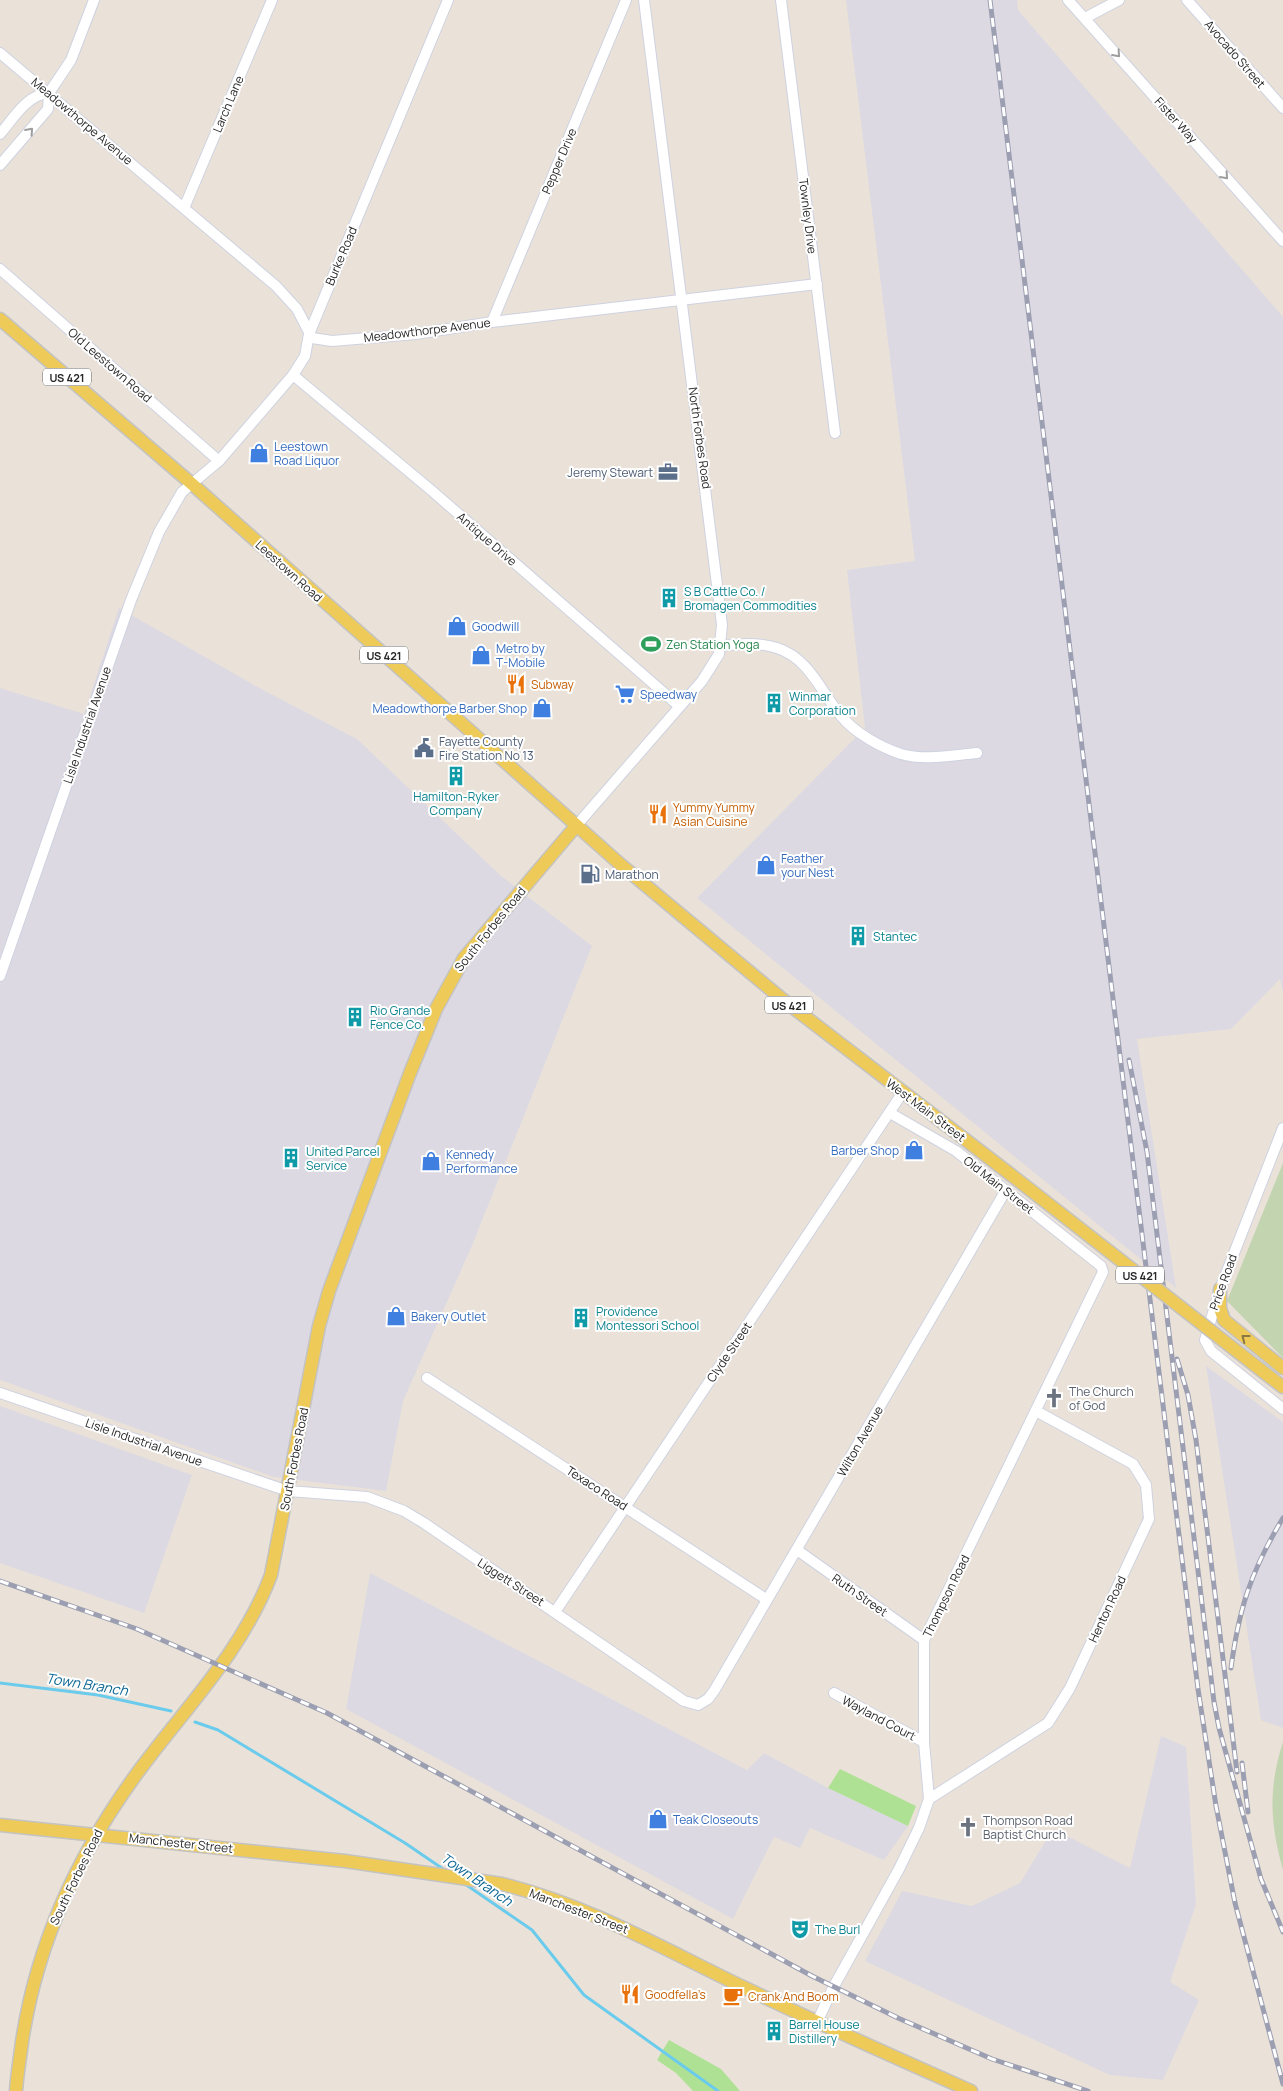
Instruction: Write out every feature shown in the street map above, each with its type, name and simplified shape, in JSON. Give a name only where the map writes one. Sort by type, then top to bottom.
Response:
[{"type":"main road","name":"Leestown Road","points":[[0,319],[192,484],[576,826]]},
{"type":"main road","name":"West Main Street","points":[[576,826],[778,996],[1283,1386]]},
{"type":"main road","name":"South Forbes Road","points":[[16,2091],[27,2011],[44,1947],[64,1897],[96,1834],[140,1769],[222,1665],[253,1618],[272,1575],[311,1362],[329,1291],[410,1073],[436,1010],[464,958],[576,826]]},
{"type":"main road","points":[[1220,1288],[1220,1308],[1224,1320],[1283,1368]]},
{"type":"main road","name":"Manchester Street","points":[[0,1825],[345,1861],[502,1884],[556,1900],[618,1924],[817,2022],[971,2091]]},
{"type":"street","points":[[0,165],[48,109],[49,93],[71,60],[94,0]]},
{"type":"street","name":"Larch Lane","points":[[184,208],[272,0]]},
{"type":"street","name":"Burke Road","points":[[192,484],[219,462],[293,375],[305,356],[309,334],[448,0]]},
{"type":"street","name":"Pepper Drive","points":[[492,322],[626,0]]},
{"type":"street","name":"North Forbes Road","points":[[576,826],[713,667],[720,646],[722,625],[717,570],[644,0]]},
{"type":"street","name":"Townley Drive","points":[[781,0],[835,433]]},
{"type":"street","name":"Fister Way","points":[[1068,0],[1283,241]]},
{"type":"street","points":[[1085,18],[1119,0]]},
{"type":"street","name":"Avocado Street","points":[[1187,0],[1283,108]]},
{"type":"street","name":"Meadowthorpe Avenue","points":[[0,53],[290,299],[309,334],[317,340],[332,341],[416,334],[492,322],[817,284]]},
{"type":"street","points":[[0,134],[31,99],[39,94],[49,93]]},
{"type":"street","name":"Old Leestown Road","points":[[0,269],[219,462]]},
{"type":"street","name":"Antique Drive","points":[[293,375],[431,490],[679,706]]},
{"type":"street","name":"Lisle Industrial Avenue","points":[[0,976],[132,596],[172,506],[182,492],[192,484]]},
{"type":"street","points":[[720,646],[757,644],[779,648],[812,673],[849,724],[885,747],[903,754],[929,757],[977,752]]},
{"type":"street","name":"Clyde Street","points":[[555,1612],[903,1092]]},
{"type":"street","name":"Old Main Street","points":[[890,1113],[956,1151],[1101,1266]]},
{"type":"street","name":"Price Road","points":[[1283,1128],[1220,1288],[1206,1333],[1207,1344],[1211,1350],[1283,1409]]},
{"type":"street","name":"Wilton Avenue","points":[[714,1691],[1006,1190]]},
{"type":"street","name":"Thompson Road","points":[[817,2022],[834,1986],[899,1870],[919,1828],[929,1799],[924,1742],[924,1640],[1087,1304],[1102,1278],[1101,1266]]},
{"type":"street","name":"Texaco Road","points":[[427,1378],[766,1599]]},
{"type":"street","name":"Lisle Industrial Avenue","points":[[0,1393],[288,1491]]},
{"type":"street","name":"Henton Road","points":[[929,1799],[1048,1723],[1070,1688],[1150,1519],[1146,1485],[1133,1464],[1120,1454],[1036,1411]]},
{"type":"street","name":"Liggett Street","points":[[288,1491],[367,1497],[395,1507],[424,1524],[684,1701],[691,1704],[703,1704],[714,1691]]},
{"type":"street","name":"Ruth Street","points":[[797,1550],[924,1640]]},
{"type":"street","name":"Wayland Court","points":[[834,1693],[924,1742]]},
{"type":"shaded area","points":[[846,0],[1017,0],[1018,10],[1283,317],[1283,992],[1280,979],[1231,1029],[1137,1039],[1176,1288],[697,898],[865,728],[847,570],[915,561]]},
{"type":"shaded area","points":[[119,608],[265,691],[357,739],[500,875],[592,946],[471,1248],[403,1401],[386,1491],[274,1477],[0,1380],[0,688],[84,714]]},
{"type":"shaded area","points":[[1206,1366],[1283,1422],[1283,1728],[1261,1720]]},
{"type":"shaded area","points":[[0,1406],[192,1475],[144,1613],[0,1563]]},
{"type":"shaded area","points":[[370,1573],[747,1770],[764,1753],[828,1788],[908,1826],[884,1860],[810,1828],[800,1848],[774,1837],[733,1919],[346,1709]]},
{"type":"shaded area","points":[[1161,1736],[1186,1747],[1196,1904],[1170,1982],[1199,2000],[1163,2080],[1110,2075],[865,1961],[902,1891],[972,1906],[1020,1883],[1053,1829],[1130,1868]]},
{"type":"green space","points":[[1283,1163],[1283,1358],[1227,1301]]},
{"type":"green space","points":[[1283,1742],[1283,1870],[1275,1837],[1272,1806],[1275,1775]]},
{"type":"green space","points":[[840,1769],[916,1806],[908,1826],[828,1788]]},
{"type":"green space","points":[[669,2040],[721,2069],[740,2091],[693,2091],[676,2073],[657,2060]]},
{"type":"waterway","name":"Town Branch","points":[[0,1683],[98,1695],[171,1711]]},
{"type":"waterway","name":"Town Branch","points":[[195,1722],[218,1730],[405,1843],[446,1871]]},
{"type":"waterway","name":"Town Branch","points":[[465,1884],[532,1930],[584,1995],[718,2091]]},
{"type":"railway","points":[[990,0],[1198,1689],[1216,1806],[1235,1903],[1283,2084]]},
{"type":"railway","points":[[1129,1060],[1147,1152],[1214,1702],[1219,1728],[1261,1879],[1283,1932]]},
{"type":"railway","points":[[1177,1359],[1188,1395],[1196,1440],[1237,1772]]},
{"type":"railway","points":[[1231,1668],[1238,1627],[1248,1590],[1262,1555],[1283,1518]]},
{"type":"railway","points":[[0,1581],[137,1629],[327,1713],[812,1976],[898,2018],[992,2059],[1088,2091]]},
{"type":"railway","points":[[1242,1763],[1248,1812]]},
{"type":"place","name":"Leestown Road Liquor","points":[[259,453]]},
{"type":"place","name":"Jeremy Stewart","points":[[668,472]]},
{"type":"place","name":"S B Cattle Co. / Bromagen Commodities","points":[[669,598]]},
{"type":"place","name":"Goodwill","points":[[457,626]]},
{"type":"place","name":"Zen Station Yoga","points":[[651,644]]},
{"type":"place","name":"Metro by T-Mobile","points":[[481,655]]},
{"type":"place","name":"Subway","points":[[516,684]]},
{"type":"place","name":"Speedway","points":[[625,694]]},
{"type":"place","name":"Winmar Corporation","points":[[774,703]]},
{"type":"place","name":"Meadowthorpe Barber Shop","points":[[542,708]]},
{"type":"place","name":"Fayette County Fire Station No 13","points":[[424,748]]},
{"type":"place","name":"Hamilton-Ryker Company","points":[[456,776]]},
{"type":"place","name":"Yummy Yummy Asian Cuisine","points":[[658,814]]},
{"type":"place","name":"Feather your Nest","points":[[766,865]]},
{"type":"place","name":"Marathon","points":[[590,874]]},
{"type":"place","name":"Stantec","points":[[858,936]]},
{"type":"place","name":"Rio Grande Fence Co.","points":[[355,1017]]},
{"type":"place","name":"Barber Shop","points":[[914,1150]]},
{"type":"place","name":"United Parcel Service","points":[[291,1158]]},
{"type":"place","name":"Kennedy Performance","points":[[431,1161]]},
{"type":"place","name":"Bakery Outlet","points":[[396,1316]]},
{"type":"place","name":"Providence Montessori School","points":[[581,1318]]},
{"type":"place","name":"The Church of God","points":[[1054,1398]]},
{"type":"place","name":"Teak Closeouts","points":[[658,1819]]},
{"type":"place","name":"Thompson Road Baptist Church","points":[[968,1827]]},
{"type":"place","name":"The Burl","points":[[800,1929]]},
{"type":"place","name":"Goodfella’s","points":[[630,1994]]},
{"type":"place","name":"Crank And Boom","points":[[733,1996]]},
{"type":"place","name":"Barrel House Distillery","points":[[774,2031]]}]
